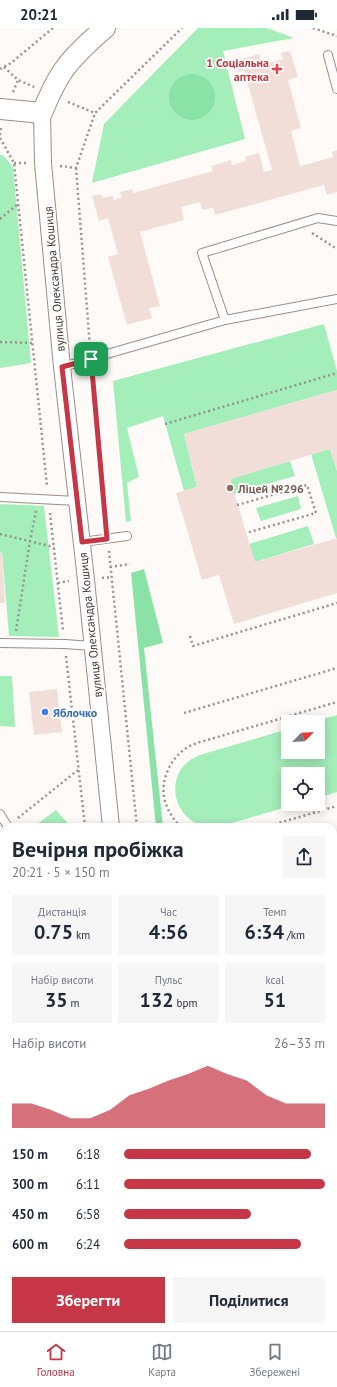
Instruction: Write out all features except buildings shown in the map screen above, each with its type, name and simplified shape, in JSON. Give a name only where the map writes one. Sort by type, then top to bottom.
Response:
[{"type":"street","points":[[0,109],[42,113],[63,70],[82,49],[105,28]]},
{"type":"street","name":"вулиця Олександра Кошиця","points":[[42,113],[43,163],[62,367],[82,542],[111,823]]},
{"type":"lane","points":[[328,55],[337,89]]},
{"type":"lane","points":[[225,320],[202,253],[318,218],[337,221]]},
{"type":"lane","points":[[62,367],[225,320],[337,299]]},
{"type":"lane","points":[[0,498],[77,500]]},
{"type":"lane","points":[[82,542],[127,536]]},
{"type":"lane","points":[[0,643],[92,646]]},
{"type":"lane","points":[[0,814],[6,823]]},
{"type":"path","points":[[0,69],[11,63],[53,28]]},
{"type":"path","points":[[138,823],[107,539],[76,168],[95,113],[182,28]]},
{"type":"path","points":[[313,28],[337,36]]},
{"type":"path","points":[[0,138],[14,163],[43,163],[76,168]]},
{"type":"path","points":[[0,219],[18,203]]},
{"type":"path","points":[[297,224],[337,249]]},
{"type":"path","points":[[0,342],[33,343]]},
{"type":"path","points":[[165,424],[337,374]]},
{"type":"path","points":[[237,505],[307,484],[316,513],[246,533]]},
{"type":"path","points":[[15,643],[30,541],[38,499]]},
{"type":"path","points":[[0,534],[54,547]]},
{"type":"path","points":[[110,567],[130,564]]},
{"type":"path","points":[[190,636],[193,646],[337,603]]},
{"type":"path","points":[[184,712],[337,668]]},
{"type":"path","points":[[177,823],[172,818],[165,803],[164,786],[167,770],[176,757],[189,746],[204,740],[337,702]]},
{"type":"path","points":[[13,823],[79,770]]},
{"type":"path","points":[[279,823],[337,806]]},
{"type":"green space","points":[[198,28],[267,28],[294,38],[223,51],[245,139],[92,183],[104,124]]},
{"type":"green space","points":[[187,74],[197,74],[209,80],[214,88],[214,106],[209,114],[201,119],[187,120],[179,117],[172,110],[169,102],[169,92],[172,84],[179,77]]},
{"type":"green space","points":[[0,155],[3,155],[13,167],[31,363],[0,368]]},
{"type":"green space","points":[[324,324],[337,371],[337,390],[184,434],[197,487],[184,491],[163,416],[127,428],[139,477],[127,483],[131,521],[126,522],[113,381]]},
{"type":"green space","points":[[330,449],[337,471],[337,538],[311,454]]},
{"type":"green space","points":[[290,461],[295,476],[234,494],[230,479]]},
{"type":"green space","points":[[298,496],[301,509],[261,521],[256,508]]},
{"type":"green space","points":[[0,504],[44,506],[59,637],[9,636],[2,552],[0,552]]},
{"type":"green space","points":[[308,526],[314,544],[255,562],[249,544]]},
{"type":"green space","points":[[144,569],[163,643],[144,648],[163,823],[156,823],[131,573]]},
{"type":"green space","points":[[0,676],[12,676],[15,727],[0,726]]},
{"type":"green space","points":[[337,715],[337,792],[325,796],[325,767],[281,767],[281,809],[232,823],[196,823],[181,809],[175,793],[178,775],[182,768],[189,761],[200,755],[281,731],[281,759],[325,759],[325,718]]},
{"type":"green space","points":[[56,810],[67,823],[38,823]]},
{"type":"place","name":"1 Соціальна аптека","points":[[277,69]]},
{"type":"place","name":"Ліцей №296","points":[[230,488]]},
{"type":"place","name":"Яблочко","points":[[45,712]]},
{"type":"route","points":[[91,359],[107,539],[82,542],[62,367],[91,359]]}]
